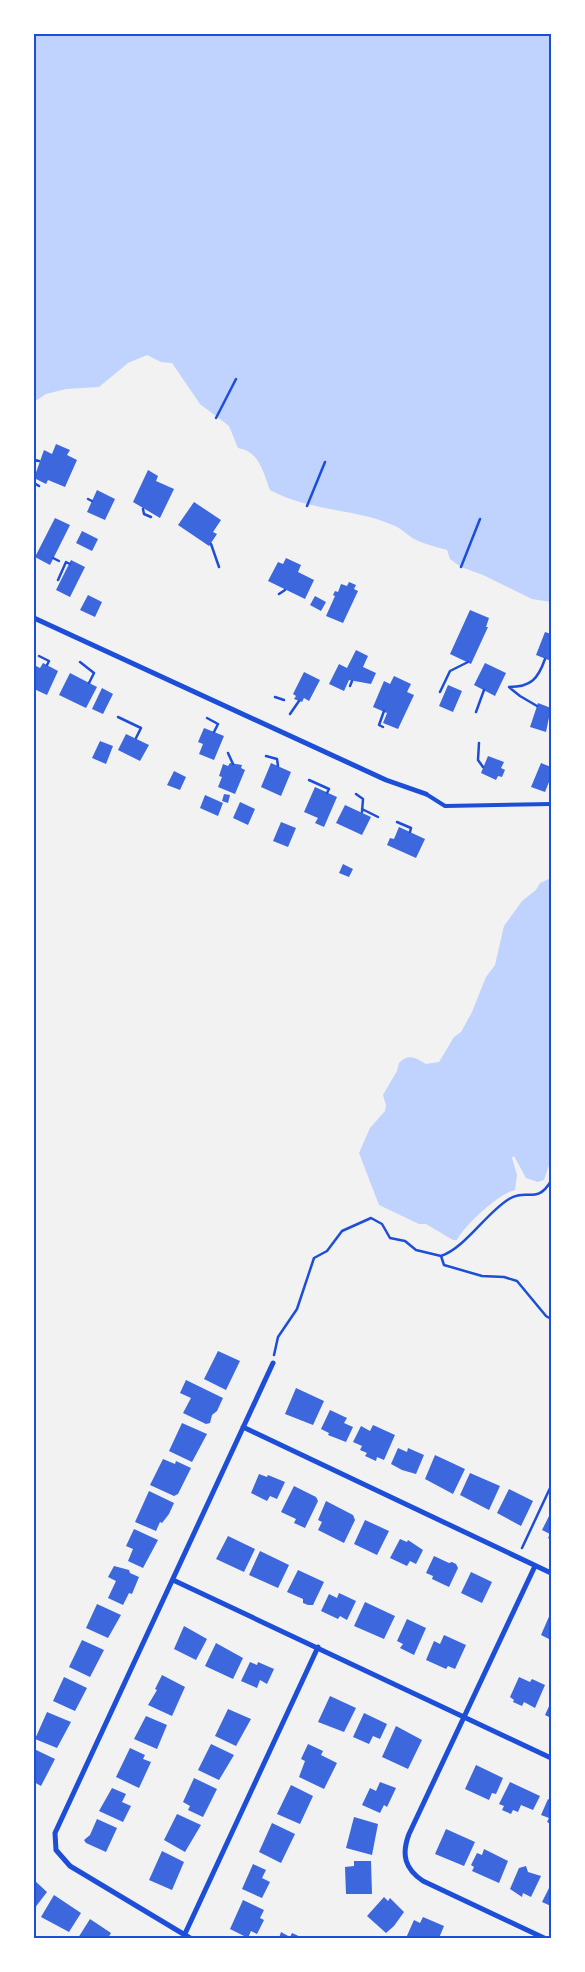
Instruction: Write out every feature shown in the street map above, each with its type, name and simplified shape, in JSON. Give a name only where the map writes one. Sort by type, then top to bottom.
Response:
[{"type":"street","points":[[34,618],[382,778],[426,794]]},
{"type":"street","points":[[190,1938],[70,1866],[60,1856],[55,1838],[59,1823],[273,1363]]},
{"type":"street","points":[[243,1427],[551,1573]]},
{"type":"street","points":[[535,1566],[406,1841],[404,1852],[406,1864],[412,1873],[423,1881],[544,1938]]},
{"type":"street","points":[[173,1580],[551,1758]]},
{"type":"street","points":[[184,1936],[318,1647]]},
{"type":"lane","points":[[426,794],[445,806],[551,804]]},
{"type":"path","points":[[216,418],[236,379]]},
{"type":"path","points":[[34,466],[35,460],[39,461]]},
{"type":"path","points":[[307,506],[325,462]]},
{"type":"path","points":[[34,483],[39,486]]},
{"type":"path","points":[[88,499],[92,501]]},
{"type":"path","points":[[143,509],[144,514],[151,517]]},
{"type":"path","points":[[461,567],[480,519]]},
{"type":"path","points":[[211,544],[219,567]]},
{"type":"path","points":[[53,558],[59,561]]},
{"type":"path","points":[[58,580],[66,562],[70,564]]},
{"type":"path","points":[[279,594],[285,590]]},
{"type":"path","points":[[38,656],[49,661],[47,665]]},
{"type":"path","points":[[537,706],[509,687],[525,686],[533,682],[540,674],[545,659]]},
{"type":"path","points":[[80,662],[94,672],[89,683]]},
{"type":"path","points":[[440,692],[450,671],[468,662]]},
{"type":"path","points":[[350,686],[352,681]]},
{"type":"path","points":[[476,712],[484,690]]},
{"type":"path","points":[[275,697],[284,700]]},
{"type":"path","points":[[290,714],[298,701]]},
{"type":"path","points":[[383,727],[379,724],[384,711]]},
{"type":"path","points":[[118,717],[141,728],[136,738]]},
{"type":"path","points":[[207,718],[218,724],[214,732]]},
{"type":"path","points":[[479,743],[478,760],[483,767]]},
{"type":"path","points":[[228,753],[232,764]]},
{"type":"path","points":[[266,756],[277,759],[278,766]]},
{"type":"path","points":[[309,780],[329,789],[327,792]]},
{"type":"path","points":[[356,794],[363,798],[362,811],[378,817]]},
{"type":"path","points":[[396,822],[411,828],[410,832]]},
{"type":"path","points":[[273,1363],[278,1337],[297,1309],[307,1282],[311,1262],[314,1258],[327,1251],[342,1231],[371,1218],[382,1224],[390,1238],[405,1241],[416,1250],[441,1256],[454,1248],[496,1208],[518,1195],[535,1196],[543,1192],[551,1181]]},
{"type":"path","points":[[441,1256],[442,1263],[449,1267],[482,1276],[504,1277],[517,1281],[546,1316],[551,1319]]},
{"type":"path","points":[[522,1548],[551,1486]]},
{"type":"water","points":[[34,34],[551,34],[551,602],[532,599],[483,575],[461,567],[450,559],[447,550],[418,541],[403,530],[380,520],[301,502],[270,490],[263,470],[256,458],[245,450],[238,448],[229,426],[200,404],[172,363],[161,362],[147,355],[128,363],[99,387],[66,389],[46,394],[34,402]]},
{"type":"water","points":[[551,878],[551,1159],[544,1180],[538,1182],[526,1178],[514,1156],[512,1158],[517,1175],[515,1190],[508,1192],[491,1203],[457,1240],[453,1240],[426,1224],[419,1224],[379,1205],[359,1153],[370,1128],[385,1111],[386,1105],[383,1095],[397,1071],[399,1063],[409,1057],[416,1058],[426,1064],[439,1062],[454,1037],[461,1032],[472,1012],[486,977],[495,965],[504,926],[522,901],[536,890],[540,883]]},
{"type":"building","points":[[56,444],[70,450],[67,455],[77,460],[65,487],[48,480],[46,484],[34,478],[44,450],[52,454]]},
{"type":"building","points":[[148,470],[158,476],[156,481],[174,489],[160,518],[133,502]]},
{"type":"building","points":[[97,490],[115,499],[105,520],[87,512]]},
{"type":"building","points":[[194,502],[221,520],[213,532],[217,534],[209,546],[178,525]]},
{"type":"building","points":[[55,518],[70,525],[50,565],[35,557]]},
{"type":"building","points":[[82,531],[98,539],[92,551],[76,543]]},
{"type":"building","points":[[286,558],[301,565],[298,572],[314,580],[305,599],[268,581],[278,562],[283,564]]},
{"type":"building","points":[[71,560],[85,567],[70,597],[56,590]]},
{"type":"building","points":[[349,582],[356,585],[354,589],[358,591],[343,623],[326,616],[335,596],[333,595],[335,591],[338,592],[341,584],[347,586]]},
{"type":"building","points":[[88,595],[102,602],[95,617],[80,610]]},
{"type":"building","points":[[315,596],[326,602],[321,611],[310,605]]},
{"type":"building","points":[[470,610],[489,618],[486,627],[488,627],[471,664],[450,654]]},
{"type":"building","points":[[545,632],[551,634],[551,661],[536,655]]},
{"type":"building","points":[[356,650],[368,656],[363,667],[376,673],[371,684],[349,680],[344,691],[329,684],[339,664],[347,668]]},
{"type":"building","points":[[43,663],[58,671],[47,695],[34,689],[34,665],[40,668]]},
{"type":"building","points":[[485,663],[506,673],[495,696],[474,685]]},
{"type":"building","points":[[304,672],[320,680],[309,701],[304,698],[302,702],[294,699],[296,696],[293,694]]},
{"type":"building","points":[[70,673],[97,687],[86,708],[59,695]]},
{"type":"building","points":[[394,676],[411,684],[407,692],[414,695],[398,729],[383,723],[387,713],[373,707],[384,681],[390,684]]},
{"type":"building","points":[[448,685],[462,691],[453,712],[439,706]]},
{"type":"building","points":[[102,688],[113,694],[103,714],[92,709]]},
{"type":"building","points":[[538,703],[551,708],[546,732],[530,727]]},
{"type":"building","points":[[204,728],[224,736],[214,760],[199,754],[203,744],[198,742]]},
{"type":"building","points":[[126,734],[149,745],[140,761],[118,750]]},
{"type":"building","points":[[100,741],[113,746],[106,764],[92,758]]},
{"type":"building","points":[[488,756],[504,762],[501,768],[505,770],[502,777],[498,776],[496,780],[481,773]]},
{"type":"building","points":[[230,763],[242,765],[241,768],[245,770],[235,794],[218,787],[222,777],[219,776],[223,764],[228,766]]},
{"type":"building","points":[[271,763],[291,772],[281,796],[261,787]]},
{"type":"building","points":[[541,763],[551,767],[551,777],[545,792],[531,787]]},
{"type":"building","points":[[174,771],[186,777],[180,790],[167,785]]},
{"type":"building","points":[[315,787],[337,797],[324,827],[315,823],[318,818],[304,812]]},
{"type":"building","points":[[224,794],[230,795],[228,803],[222,801]]},
{"type":"building","points":[[205,795],[223,803],[218,816],[200,808]]},
{"type":"building","points":[[240,802],[255,809],[248,825],[233,818]]},
{"type":"building","points":[[345,805],[371,817],[362,835],[336,823]]},
{"type":"building","points":[[281,822],[296,828],[288,847],[273,841]]},
{"type":"building","points":[[399,827],[425,839],[416,858],[387,845],[390,838],[394,839]]},
{"type":"building","points":[[343,864],[353,869],[349,877],[339,873]]},
{"type":"building","points":[[218,1351],[240,1361],[226,1390],[204,1379]]},
{"type":"building","points":[[186,1380],[223,1398],[217,1411],[212,1415],[210,1423],[206,1424],[183,1413],[191,1398],[180,1393]]},
{"type":"building","points":[[296,1388],[324,1401],[313,1425],[285,1414]]},
{"type":"building","points":[[330,1410],[347,1418],[344,1423],[353,1427],[346,1442],[328,1435],[329,1433],[321,1429]]},
{"type":"building","points":[[182,1423],[207,1434],[192,1462],[169,1451]]},
{"type":"building","points":[[373,1425],[395,1435],[384,1460],[377,1457],[376,1461],[365,1456],[367,1453],[360,1450],[362,1446],[353,1442],[361,1426],[370,1431]]},
{"type":"building","points":[[398,1448],[407,1452],[408,1448],[424,1455],[416,1474],[391,1464]]},
{"type":"building","points":[[435,1455],[465,1469],[453,1494],[425,1479]]},
{"type":"building","points":[[163,1459],[175,1464],[176,1461],[191,1468],[178,1494],[174,1496],[150,1485]]},
{"type":"building","points":[[470,1473],[500,1486],[489,1510],[460,1495]]},
{"type":"building","points":[[259,1474],[267,1477],[268,1475],[285,1482],[277,1499],[270,1496],[267,1501],[251,1493]]},
{"type":"building","points":[[294,1486],[316,1497],[318,1501],[305,1528],[294,1523],[296,1519],[281,1512]]},
{"type":"building","points":[[509,1489],[533,1501],[521,1526],[497,1513]]},
{"type":"building","points":[[149,1491],[174,1503],[169,1514],[162,1523],[160,1522],[156,1531],[135,1522]]},
{"type":"building","points":[[326,1501],[353,1515],[355,1520],[344,1543],[318,1530],[322,1522],[318,1520]]},
{"type":"building","points":[[550,1514],[551,1540],[548,1538],[550,1534],[542,1530]]},
{"type":"building","points":[[365,1520],[389,1531],[377,1555],[354,1544]]},
{"type":"building","points":[[134,1529],[158,1540],[143,1568],[128,1561],[133,1549],[126,1546]]},
{"type":"building","points":[[228,1536],[255,1549],[244,1572],[216,1559]]},
{"type":"building","points":[[400,1539],[407,1542],[408,1540],[423,1550],[416,1564],[410,1561],[407,1566],[390,1558]]},
{"type":"building","points":[[260,1551],[289,1565],[278,1588],[249,1575]]},
{"type":"building","points":[[434,1556],[456,1564],[458,1568],[449,1587],[432,1579],[433,1576],[426,1573]]},
{"type":"building","points":[[114,1566],[129,1570],[130,1573],[139,1577],[132,1594],[129,1593],[123,1605],[108,1598],[116,1581],[108,1577]]},
{"type":"building","points":[[298,1570],[324,1582],[313,1605],[303,1603],[303,1599],[287,1592]]},
{"type":"building","points":[[471,1572],[492,1582],[482,1603],[461,1593]]},
{"type":"building","points":[[339,1593],[356,1601],[347,1620],[340,1616],[338,1619],[321,1611],[329,1594],[337,1598]]},
{"type":"building","points":[[365,1602],[395,1616],[384,1639],[354,1626]]},
{"type":"building","points":[[97,1604],[121,1615],[108,1638],[86,1628]]},
{"type":"building","points":[[551,1612],[551,1640],[541,1635]]},
{"type":"building","points":[[407,1619],[426,1628],[414,1655],[400,1648],[403,1644],[397,1641]]},
{"type":"building","points":[[184,1626],[207,1639],[196,1660],[174,1649]]},
{"type":"building","points":[[444,1635],[466,1645],[455,1669],[448,1666],[446,1669],[426,1660],[434,1641],[440,1644]]},
{"type":"building","points":[[82,1640],[104,1650],[90,1677],[69,1667]]},
{"type":"building","points":[[216,1643],[243,1658],[233,1679],[205,1666]]},
{"type":"building","points":[[250,1662],[257,1665],[258,1662],[274,1669],[267,1684],[260,1680],[257,1688],[241,1681]]},
{"type":"building","points":[[162,1675],[185,1687],[172,1716],[148,1705],[157,1690],[155,1689]]},
{"type":"building","points":[[64,1677],[87,1688],[75,1711],[53,1701]]},
{"type":"building","points":[[519,1677],[530,1682],[532,1679],[545,1685],[535,1708],[524,1702],[522,1706],[513,1702],[514,1700],[510,1697]]},
{"type":"building","points":[[330,1696],[356,1708],[344,1732],[318,1722]]},
{"type":"building","points":[[551,1702],[551,1718],[545,1715]]},
{"type":"building","points":[[228,1709],[251,1719],[236,1746],[215,1736]]},
{"type":"building","points":[[47,1712],[71,1722],[57,1748],[35,1739]]},
{"type":"building","points":[[364,1713],[387,1724],[380,1739],[373,1736],[369,1744],[353,1737]]},
{"type":"building","points":[[146,1716],[167,1725],[157,1749],[134,1739]]},
{"type":"building","points":[[396,1726],[422,1740],[408,1769],[382,1757]]},
{"type":"building","points":[[211,1744],[234,1755],[219,1780],[198,1770]]},
{"type":"building","points":[[308,1744],[323,1751],[321,1755],[337,1763],[324,1789],[299,1777],[305,1761],[301,1759]]},
{"type":"building","points":[[130,1748],[145,1755],[143,1759],[151,1762],[139,1788],[116,1777]]},
{"type":"building","points":[[34,1749],[55,1759],[41,1786],[34,1782]]},
{"type":"building","points":[[476,1765],[503,1778],[496,1794],[492,1793],[489,1800],[465,1789]]},
{"type":"building","points":[[194,1778],[217,1789],[203,1817],[188,1810],[190,1806],[183,1802]]},
{"type":"building","points":[[380,1782],[396,1788],[387,1807],[384,1805],[380,1813],[362,1805],[370,1788],[376,1791]]},
{"type":"building","points":[[510,1782],[540,1796],[533,1810],[521,1805],[518,1812],[513,1810],[511,1814],[502,1810],[504,1806],[499,1804]]},
{"type":"building","points":[[291,1785],[313,1796],[300,1824],[277,1814]]},
{"type":"building","points":[[112,1788],[126,1794],[122,1802],[131,1806],[123,1822],[99,1811]]},
{"type":"building","points":[[548,1799],[551,1801],[551,1824],[547,1822],[549,1818],[541,1815]]},
{"type":"building","points":[[177,1814],[201,1825],[185,1852],[164,1840]]},
{"type":"building","points":[[354,1817],[378,1824],[372,1855],[346,1848]]},
{"type":"building","points":[[97,1819],[117,1828],[106,1852],[86,1843],[84,1840],[90,1835]]},
{"type":"building","points":[[272,1823],[295,1834],[281,1863],[259,1852]]},
{"type":"building","points":[[446,1829],[475,1842],[464,1866],[435,1854]]},
{"type":"building","points":[[484,1849],[508,1861],[499,1883],[472,1871],[474,1867],[471,1865],[477,1853],[482,1855]]},
{"type":"building","points":[[162,1851],[184,1862],[172,1890],[149,1880]]},
{"type":"building","points":[[354,1861],[371,1861],[372,1894],[346,1894],[345,1867],[354,1866]]},
{"type":"building","points":[[253,1864],[266,1870],[262,1878],[270,1882],[262,1898],[242,1889]]},
{"type":"building","points":[[526,1866],[528,1872],[541,1876],[531,1897],[523,1893],[522,1897],[510,1889],[519,1868]]},
{"type":"building","points":[[34,1880],[47,1892],[34,1909]]},
{"type":"building","points":[[551,1887],[551,1906],[542,1902]]},
{"type":"building","points":[[54,1895],[81,1913],[69,1932],[41,1917]]},
{"type":"building","points":[[384,1897],[388,1901],[390,1898],[404,1912],[394,1926],[386,1933],[367,1916]]},
{"type":"building","points":[[243,1900],[264,1910],[260,1918],[264,1920],[257,1934],[251,1931],[248,1938],[230,1929]]},
{"type":"building","points":[[423,1917],[444,1926],[439,1938],[406,1938],[414,1920],[420,1923]]},
{"type":"building","points":[[90,1919],[111,1933],[108,1938],[78,1938]]},
{"type":"building","points":[[281,1932],[290,1937],[292,1933],[303,1938],[279,1938]]}]
